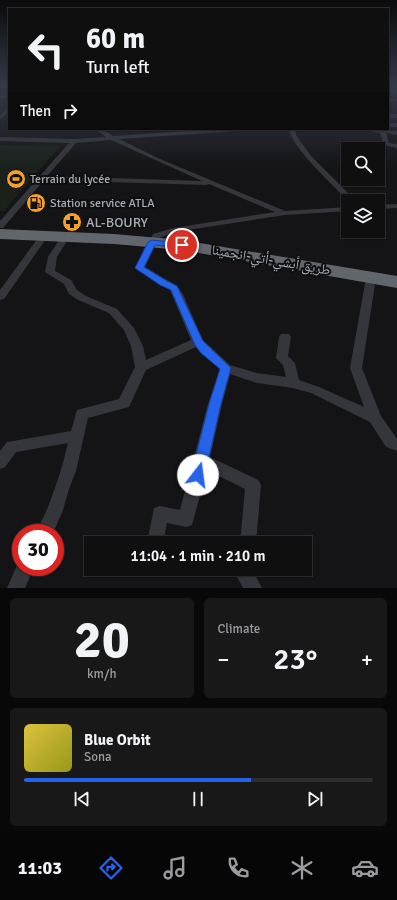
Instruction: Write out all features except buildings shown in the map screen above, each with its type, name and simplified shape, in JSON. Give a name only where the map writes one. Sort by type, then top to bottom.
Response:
[{"type":"highway","points":[[0,227],[238,247],[397,274]]},
{"type":"highway","name":"طريق أبشي-أتي-انجمينا","points":[[0,234],[154,239],[397,282]]},
{"type":"street","points":[[100,130],[113,139],[212,183],[285,213]]},
{"type":"street","points":[[0,139],[74,141],[213,130]]},
{"type":"street","points":[[292,130],[293,136],[309,157],[345,194]]},
{"type":"street","points":[[371,130],[397,133]]},
{"type":"street","points":[[382,131],[386,144],[397,146]]},
{"type":"street","points":[[0,227],[74,141]]},
{"type":"street","points":[[43,178],[212,183]]},
{"type":"street","points":[[385,207],[397,206]]},
{"type":"street","points":[[341,209],[285,213],[181,228],[154,239],[140,268],[174,288],[198,342],[226,368],[257,378],[293,383],[315,390],[375,418]]},
{"type":"street","points":[[0,296],[44,236]]},
{"type":"street","points":[[48,524],[55,510],[61,489],[70,471],[76,436],[82,414],[124,402],[141,367],[137,346],[128,328],[120,317],[113,311],[82,298],[73,292],[68,282],[50,272],[53,255],[66,236]]},
{"type":"street","points":[[370,278],[356,368],[375,418],[391,443],[397,445]]},
{"type":"street","points":[[285,337],[282,358],[289,363],[293,383]]},
{"type":"street","points":[[141,367],[198,342]]},
{"type":"street","points":[[156,536],[160,514],[186,519],[215,404],[226,368]]},
{"type":"street","points":[[0,462],[12,446],[34,444],[76,436]]},
{"type":"street","points":[[202,460],[253,485],[249,536]]},
{"type":"street","points":[[16,588],[21,576]]},
{"type":"street","points":[[246,576],[253,588]]},
{"type":"shaded area","name":"Terrain du lycée","points":[[0,145],[60,146],[4,211],[0,211]]},
{"type":"place","name":"Terrain du lycée","points":[[16,179]]},
{"type":"place","name":"Station service ATLA","points":[[36,203]]},
{"type":"place","name":"AL-BOURY","points":[[72,222]]},
{"type":"route","points":[[182,245],[152,242],[140,268],[174,288],[178,294],[192,331],[198,342],[214,359],[226,368],[215,404],[198,475]]}]
